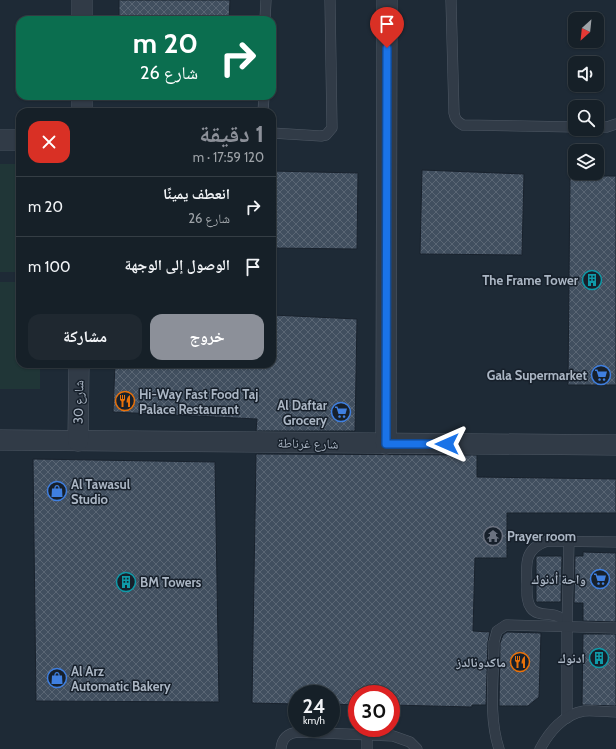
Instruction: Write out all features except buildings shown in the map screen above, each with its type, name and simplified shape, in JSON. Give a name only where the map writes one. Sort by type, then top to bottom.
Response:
[{"type":"street","points":[[82,0],[82,16]]},
{"type":"street","points":[[386,444],[387,0]]},
{"type":"street","points":[[0,140],[16,140]]},
{"type":"street","name":"شارع 30","points":[[78,441],[79,368]]},
{"type":"street","name":"شارع غرناطة","points":[[0,440],[616,445]]},
{"type":"lane","points":[[265,16],[266,0]]},
{"type":"lane","points":[[276,133],[321,136],[326,135],[332,128],[330,0]]},
{"type":"lane","points":[[451,0],[454,113],[458,123],[463,125],[568,126]]},
{"type":"lane","points":[[604,127],[616,124]]},
{"type":"lane","points":[[567,627],[562,618],[532,610],[527,602],[526,562],[534,548],[547,541],[616,542]]},
{"type":"lane","points":[[567,718],[569,541]]},
{"type":"lane","points":[[499,749],[494,733],[493,717],[494,642],[497,631],[506,625],[616,628]]},
{"type":"lane","points":[[540,749],[554,727],[577,713],[585,711],[616,712]]},
{"type":"lane","points":[[281,749],[282,740],[291,732],[348,735]]},
{"type":"lane","points":[[366,749],[367,737]]},
{"type":"lane","points":[[398,737],[410,742],[417,749]]},
{"type":"green space","points":[[0,164],[16,164],[16,272],[0,272]]},
{"type":"green space","points":[[0,282],[16,282],[16,368],[40,368],[40,389],[0,389]]},
{"type":"place","name":"The Frame Tower","points":[[592,280]]},
{"type":"place","name":"Gala Supermarket","points":[[601,375]]},
{"type":"place","name":"Hi-Way Fast Food Taj Palace Restaurant","points":[[125,401]]},
{"type":"place","name":"Al Daftar Grocery","points":[[341,412]]},
{"type":"place","name":"Al Tawasul Studio","points":[[57,491]]},
{"type":"place","name":"Prayer room","points":[[493,536]]},
{"type":"place","name":"واحة أدنوك","points":[[600,579]]},
{"type":"place","name":"BM Towers","points":[[126,582]]},
{"type":"place","name":"ادنوك","points":[[599,658]]},
{"type":"place","name":"ماكدونالدز","points":[[520,662]]},
{"type":"place","name":"Al Arz Automatic Bakery","points":[[57,678]]},
{"type":"route","points":[[387,48],[386,444],[447,444]]}]
